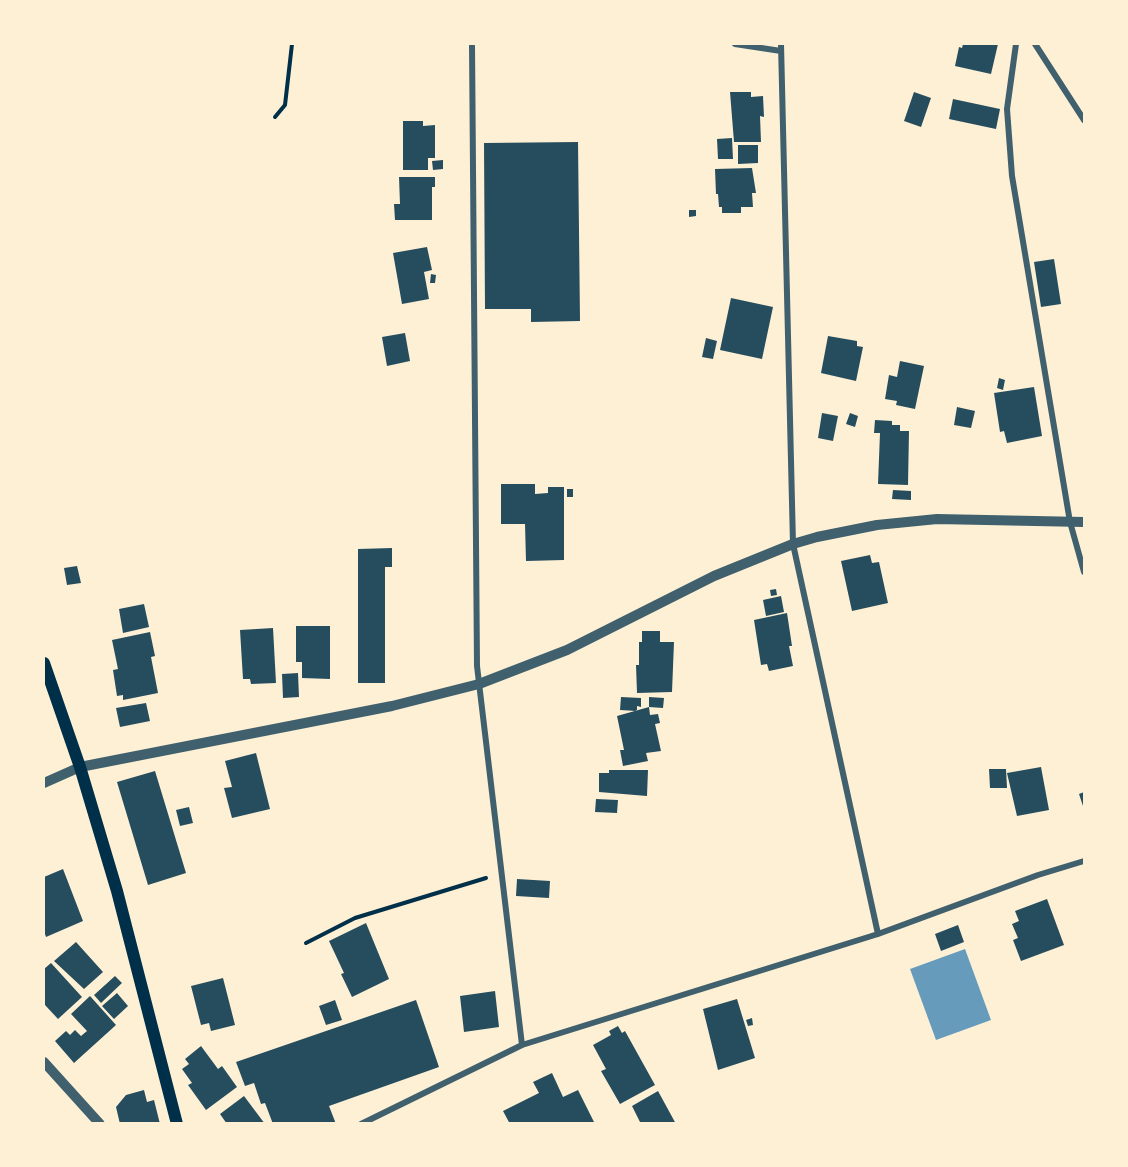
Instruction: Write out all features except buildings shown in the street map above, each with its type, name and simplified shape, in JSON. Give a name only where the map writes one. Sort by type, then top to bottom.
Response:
[{"type":"main road","points":[[44,663],[80,767],[117,891],[177,1124]]},
{"type":"street","points":[[472,44],[477,666],[522,1045]]},
{"type":"street","points":[[735,44],[781,47],[793,544],[878,934]]},
{"type":"street","points":[[1016,44],[1007,109],[1012,176],[1070,522],[1084,572]]},
{"type":"street","points":[[1035,44],[1084,120]]},
{"type":"street","points":[[44,783],[80,767],[392,706],[479,684],[567,650],[714,576],[793,544],[847,530],[907,521],[1084,522]]},
{"type":"street","points":[[361,1124],[522,1045],[878,934],[1047,872],[1084,861]]},
{"type":"street","points":[[44,1062],[100,1124]]},
{"type":"path","points":[[275,117],[285,105],[290,83],[292,44]]},
{"type":"path","points":[[306,943],[355,918],[501,874]]},
{"type":"water","points":[[965,949],[991,1020],[936,1040],[910,969]]}]
